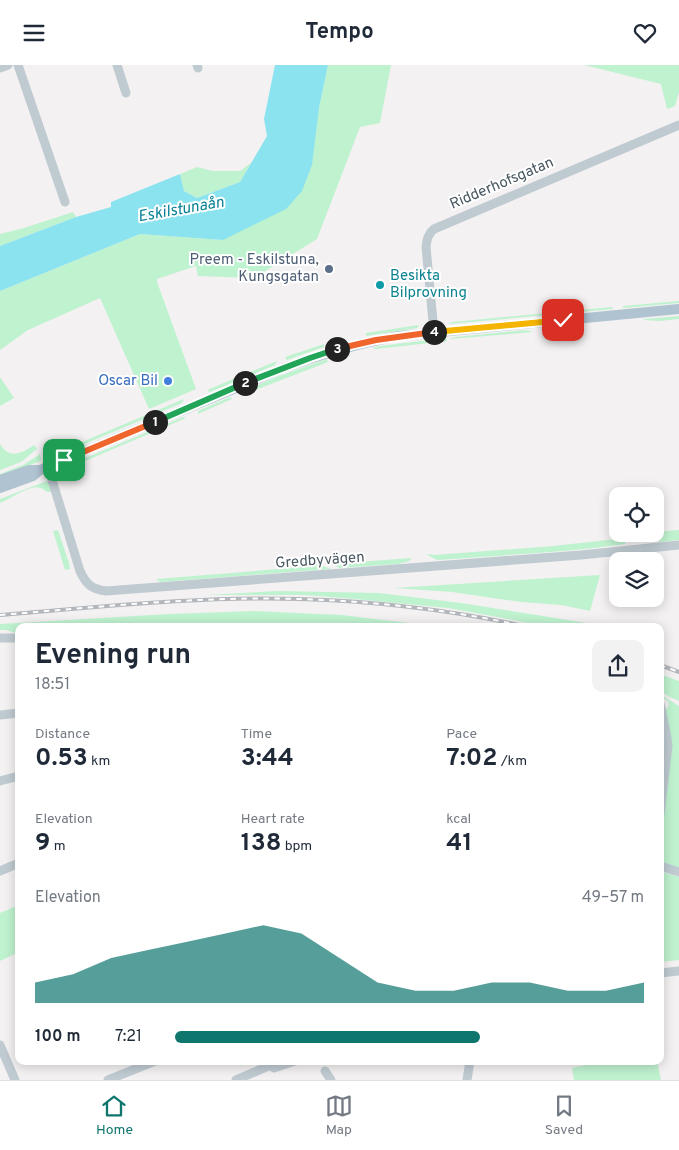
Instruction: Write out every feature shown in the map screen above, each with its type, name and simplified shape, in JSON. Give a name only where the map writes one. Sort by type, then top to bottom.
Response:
[{"type":"main road","points":[[0,488],[33,476],[44,468],[241,385],[344,347],[376,340],[434,332],[679,309]]},
{"type":"main road","points":[[0,480],[29,469],[44,468]]},
{"type":"street","points":[[0,68],[8,65]]},
{"type":"street","points":[[18,65],[64,202]]},
{"type":"street","points":[[117,65],[126,93]]},
{"type":"street","name":"Ridderhofsgatan","points":[[434,332],[426,247],[429,233],[434,229],[561,174],[679,125]]},
{"type":"street","name":"Gredbyvägen","points":[[44,468],[80,571],[85,581],[97,590],[106,591],[581,555],[679,545]]},
{"type":"street","points":[[0,638],[15,638]]},
{"type":"street","points":[[0,715],[15,713]]},
{"type":"street","points":[[664,722],[668,746],[664,780]]},
{"type":"street","points":[[0,781],[15,777]]},
{"type":"street","points":[[0,871],[15,865]]},
{"type":"street","points":[[664,867],[679,872]]},
{"type":"street","points":[[664,973],[679,971]]},
{"type":"street","points":[[0,1045],[15,1080]]},
{"type":"street","points":[[108,1080],[145,1065]]},
{"type":"street","points":[[236,1080],[271,1065]]},
{"type":"street","points":[[257,1071],[283,1065]]},
{"type":"street","points":[[467,1080],[469,1065]]},
{"type":"street","points":[[325,1071],[331,1080]]},
{"type":"green space","points":[[328,65],[391,65],[380,123],[360,127],[317,239],[254,278],[198,276],[196,266],[157,279],[196,389],[149,409],[100,298],[28,330],[0,350],[0,291],[140,234],[223,240],[319,108]]},
{"type":"green space","points":[[584,65],[679,65],[679,92],[675,106],[667,109],[661,84]]},
{"type":"green space","points":[[251,163],[240,182],[197,198],[184,191],[180,174],[197,167],[213,171],[240,171]]},
{"type":"green space","points":[[73,212],[76,217],[0,246],[0,234]]},
{"type":"green space","points":[[679,301],[679,303],[623,308],[623,306]]},
{"type":"green space","points":[[612,307],[613,309],[449,324],[453,322]]},
{"type":"green space","points":[[679,316],[679,319],[644,320],[645,319]]},
{"type":"green space","points":[[419,325],[417,328],[366,336],[366,333]]},
{"type":"green space","points":[[526,330],[533,332],[451,339],[456,337]]},
{"type":"green space","points":[[446,338],[447,341],[372,348],[380,346]]},
{"type":"green space","points":[[324,344],[324,347],[287,360],[285,357]]},
{"type":"green space","points":[[327,359],[328,362],[245,394],[244,391],[279,376]]},
{"type":"green space","points":[[277,361],[275,365],[210,392],[207,390]]},
{"type":"green space","points":[[0,377],[14,398],[0,406]]},
{"type":"green space","points":[[230,397],[232,399],[198,414],[198,411]]},
{"type":"green space","points":[[184,399],[182,403],[63,453],[63,450]]},
{"type":"green space","points":[[183,417],[186,418],[71,467],[69,465]]},
{"type":"green space","points":[[0,444],[8,452],[12,453],[21,452],[34,445],[37,449],[21,462],[0,470]]},
{"type":"green space","points":[[40,454],[41,460],[38,462],[0,476],[0,474],[23,465]]},
{"type":"green space","points":[[47,481],[50,484],[51,492],[36,487],[31,488],[0,503],[0,499]]},
{"type":"green space","points":[[58,530],[70,569],[65,570],[53,531]]},
{"type":"green space","points":[[679,530],[679,540],[664,542],[664,531]]},
{"type":"green space","points":[[609,540],[609,542],[625,542],[625,544],[555,552],[437,560],[426,554],[434,555]]},
{"type":"green space","points":[[412,558],[409,561],[398,564],[340,568],[331,564]]},
{"type":"green space","points":[[317,564],[331,569],[160,582],[156,579],[316,566]]},
{"type":"green space","points":[[600,575],[590,611],[561,605],[521,602],[452,592],[394,588]]},
{"type":"green space","points":[[277,591],[379,593],[461,603],[587,623],[527,623],[448,608],[304,595],[207,595]]},
{"type":"green space","points":[[254,611],[341,615],[409,623],[17,623]]},
{"type":"green space","points":[[15,623],[15,633],[0,630],[0,624]]},
{"type":"green space","points":[[664,675],[679,681],[679,701],[664,693]]},
{"type":"green space","points":[[664,697],[679,706],[679,868],[664,863],[664,811],[671,753],[665,711],[669,705]]},
{"type":"green space","points":[[664,872],[679,877],[679,960],[664,962]]},
{"type":"green space","points":[[15,907],[15,954],[0,961],[0,913]]},
{"type":"green space","points":[[585,1065],[658,1065],[661,1080],[574,1080],[572,1068]]},
{"type":"water","name":"Eskilstunaån","points":[[275,65],[328,65],[319,108],[312,165],[302,191],[286,209],[223,240],[140,234],[0,291],[0,246],[76,217],[111,207],[111,202],[180,174],[184,191],[197,198],[240,182],[267,136],[264,119]]},
{"type":"railway","points":[[0,615],[187,601],[262,598],[355,602],[412,607],[509,623]]},
{"type":"railway","points":[[664,666],[679,672]]},
{"type":"place","name":"Preem - Eskilstuna, Kungsgatan","points":[[329,269]]},
{"type":"place","name":"Besikta Bilprovning","points":[[380,285]]},
{"type":"place","name":"Oscar Bil","points":[[168,381]]},
{"type":"route","points":[[64,460],[284,368],[344,347],[399,336],[563,320]]}]
